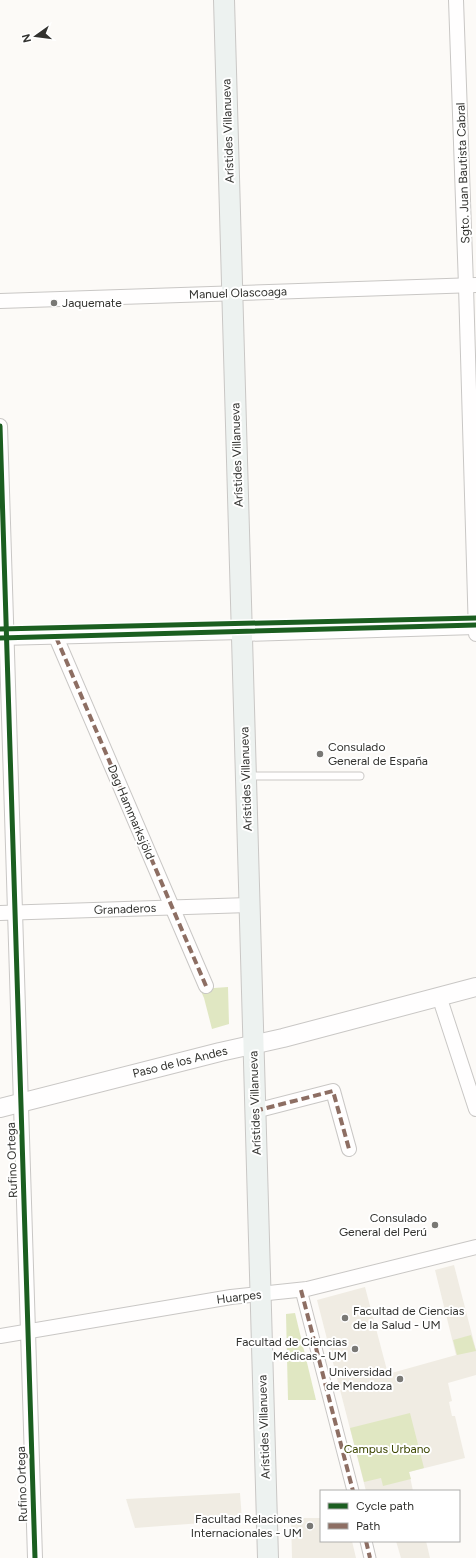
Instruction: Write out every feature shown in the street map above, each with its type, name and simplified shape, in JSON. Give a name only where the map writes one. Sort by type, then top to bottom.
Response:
[{"type":"main road","name":"Arístides Villanueva","points":[[224,0],[268,1558]]},
{"type":"street","name":"Sgto. Juan Bautista Cabral","points":[[456,0],[471,286],[476,634]]},
{"type":"street","name":"Manuel Olascoaga","points":[[0,301],[471,286]]},
{"type":"street","name":"Rufino Ortega","points":[[0,426],[3,638],[14,912],[35,1558]]},
{"type":"street","points":[[3,638],[476,625]]},
{"type":"street","name":"Dag Hammarksjöld","points":[[56,637],[206,986]]},
{"type":"street","name":"Granaderos","points":[[0,913],[249,905]]},
{"type":"street","name":"Paso de los Andes","points":[[0,1108],[253,1044],[283,1038],[476,987]]},
{"type":"street","points":[[439,996],[476,1109]]},
{"type":"street","points":[[255,1111],[333,1091],[350,1149]]},
{"type":"street","name":"Huarpes","points":[[0,1336],[231,1297],[301,1290],[476,1247]]},
{"type":"street","points":[[301,1290],[353,1490]]},
{"type":"street","points":[[366,1542],[370,1558]]},
{"type":"lane","points":[[246,776],[360,776]]},
{"type":"shaded area","name":"Universidad de Mendoza","points":[[454,1265],[476,1350],[476,1375],[448,1383],[452,1401],[449,1402],[452,1416],[455,1416],[465,1458],[409,1472],[413,1490],[366,1490],[317,1300],[365,1287],[388,1374],[456,1355],[435,1270]]},
{"type":"shaded area","points":[[240,1493],[242,1520],[135,1528],[126,1499]]},
{"type":"shaded area","points":[[291,1518],[320,1518],[320,1542],[352,1542],[356,1558],[292,1558]]},
{"type":"shaded area","points":[[396,1542],[426,1542],[430,1558],[401,1558]]},
{"type":"green space","points":[[228,987],[229,1024],[212,1029],[204,998],[200,989]]},
{"type":"green space","points":[[295,1313],[316,1400],[288,1400],[286,1314]]},
{"type":"green space","points":[[471,1335],[476,1351],[457,1355],[453,1340]]},
{"type":"green space","name":"Campus Urbano","points":[[410,1413],[424,1468],[409,1472],[411,1479],[383,1486],[381,1478],[364,1482],[350,1428]]},
{"type":"marked path","points":[[56,637],[206,986]]},
{"type":"marked path","points":[[255,1111],[333,1091],[349,1149]]},
{"type":"marked path","points":[[301,1290],[353,1490]]},
{"type":"marked path","points":[[366,1542],[370,1558]]},
{"type":"cycle path","points":[[0,426],[35,1558]]},
{"type":"cycle path","points":[[0,629],[476,618]]},
{"type":"cycle path","points":[[0,638],[476,625]]},
{"type":"place","name":"Jaquemate","points":[[54,303]]},
{"type":"place","name":"Consulado General de España","points":[[320,754]]},
{"type":"place","name":"Consulado General del Perú","points":[[435,1225]]},
{"type":"place","name":"Facultad de Ciencias de la Salud - UM","points":[[345,1318]]},
{"type":"place","name":"Facultad de Ciencias Médicas - UM","points":[[355,1349]]},
{"type":"place","name":"Universidad de Mendoza","points":[[400,1379]]},
{"type":"place","name":"Facultad Relaciones Internacionales - UM","points":[[310,1526]]}]
